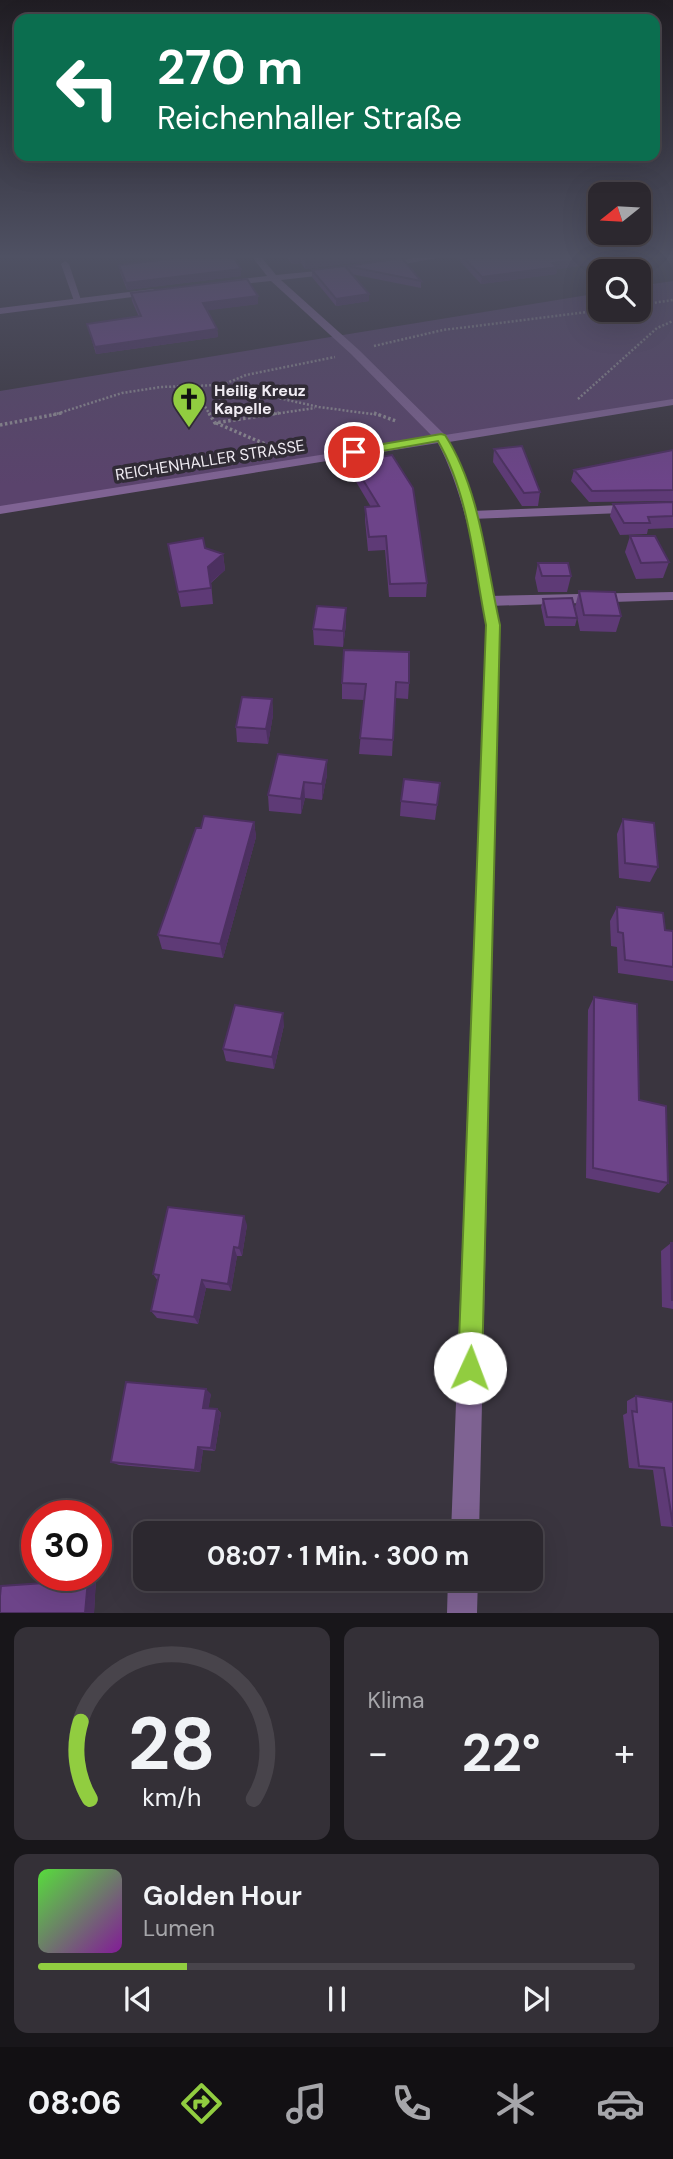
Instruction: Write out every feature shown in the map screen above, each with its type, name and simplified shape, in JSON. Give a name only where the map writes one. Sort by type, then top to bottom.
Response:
[{"type":"street","points":[[334,333],[451,454],[471,515],[493,625],[465,1521]]},
{"type":"street","name":"REICHENHALLER STRASSE","points":[[0,510],[673,402]]},
{"type":"street","points":[[471,515],[673,506]]},
{"type":"street","points":[[489,601],[673,596]]},
{"type":"street","points":[[462,1613],[463,1591]]},
{"type":"path","points":[[220,386],[246,375],[309,364],[428,333]]},
{"type":"path","points":[[568,418],[583,392],[651,333]]},
{"type":"path","points":[[193,386],[215,423],[304,461]]},
{"type":"path","points":[[0,425],[60,414],[122,393],[161,387],[220,386],[320,407],[373,413],[412,427],[435,439]]},
{"type":"path","points":[[215,423],[320,407]]},
{"type":"shaded area","points":[[353,333],[673,333],[673,404],[0,510],[0,391]]},
{"type":"building","points":[[90,333],[188,333],[95,347]]},
{"type":"building","points":[[522,446],[540,492],[524,493],[494,449]]},
{"type":"building","points":[[673,450],[673,490],[592,491],[574,470]]},
{"type":"building","points":[[392,455],[413,488],[427,583],[390,584],[386,536],[369,537],[365,507],[379,506],[352,462]]},
{"type":"building","points":[[673,502],[673,516],[648,517],[650,523],[624,523],[613,504]]},
{"type":"building","points":[[630,536],[655,536],[669,562],[641,563]]},
{"type":"building","points":[[203,538],[205,548],[223,554],[208,567],[211,588],[178,592],[168,544]]},
{"type":"building","points":[[538,563],[568,563],[571,576],[542,576]]},
{"type":"building","points":[[579,591],[615,592],[621,616],[584,615]]},
{"type":"building","points":[[572,598],[577,618],[547,617],[543,599]]},
{"type":"building","points":[[317,606],[346,608],[343,631],[313,629]]},
{"type":"building","points":[[344,650],[409,652],[409,683],[396,682],[393,740],[360,738],[366,684],[342,683]]},
{"type":"building","points":[[242,697],[272,699],[266,729],[236,727]]},
{"type":"building","points":[[278,754],[327,760],[322,784],[304,782],[301,799],[268,795]]},
{"type":"building","points":[[404,779],[440,783],[437,805],[401,801]]},
{"type":"building","points":[[204,816],[254,822],[220,944],[158,935],[196,828],[201,828]]},
{"type":"building","points":[[623,819],[654,823],[658,867],[625,863]]},
{"type":"building","points":[[617,907],[663,913],[665,930],[673,931],[673,967],[625,960],[623,933],[618,932]]},
{"type":"building","points":[[594,997],[637,1004],[639,1100],[666,1106],[668,1183],[593,1168]]},
{"type":"building","points":[[235,1005],[283,1013],[272,1057],[223,1049]]},
{"type":"building","points":[[168,1207],[244,1216],[239,1248],[234,1247],[228,1284],[202,1280],[194,1317],[151,1311],[159,1275],[153,1274]]},
{"type":"building","points":[[673,1243],[673,1300],[672,1300]]},
{"type":"building","points":[[126,1382],[206,1389],[203,1408],[217,1409],[211,1448],[198,1447],[195,1470],[111,1462]]},
{"type":"building","points":[[636,1396],[673,1402],[673,1526],[664,1468],[639,1466],[632,1411],[637,1412]]},
{"type":"building","points":[[21,1585],[21,1591],[87,1591],[85,1613],[0,1613],[1,1586]]},
{"type":"place","name":"Heilig Kreuz Kapelle","points":[[189,429]]},
{"type":"route","points":[[354,452],[441,438],[451,454],[469,509],[493,625],[470,1368]]}]
